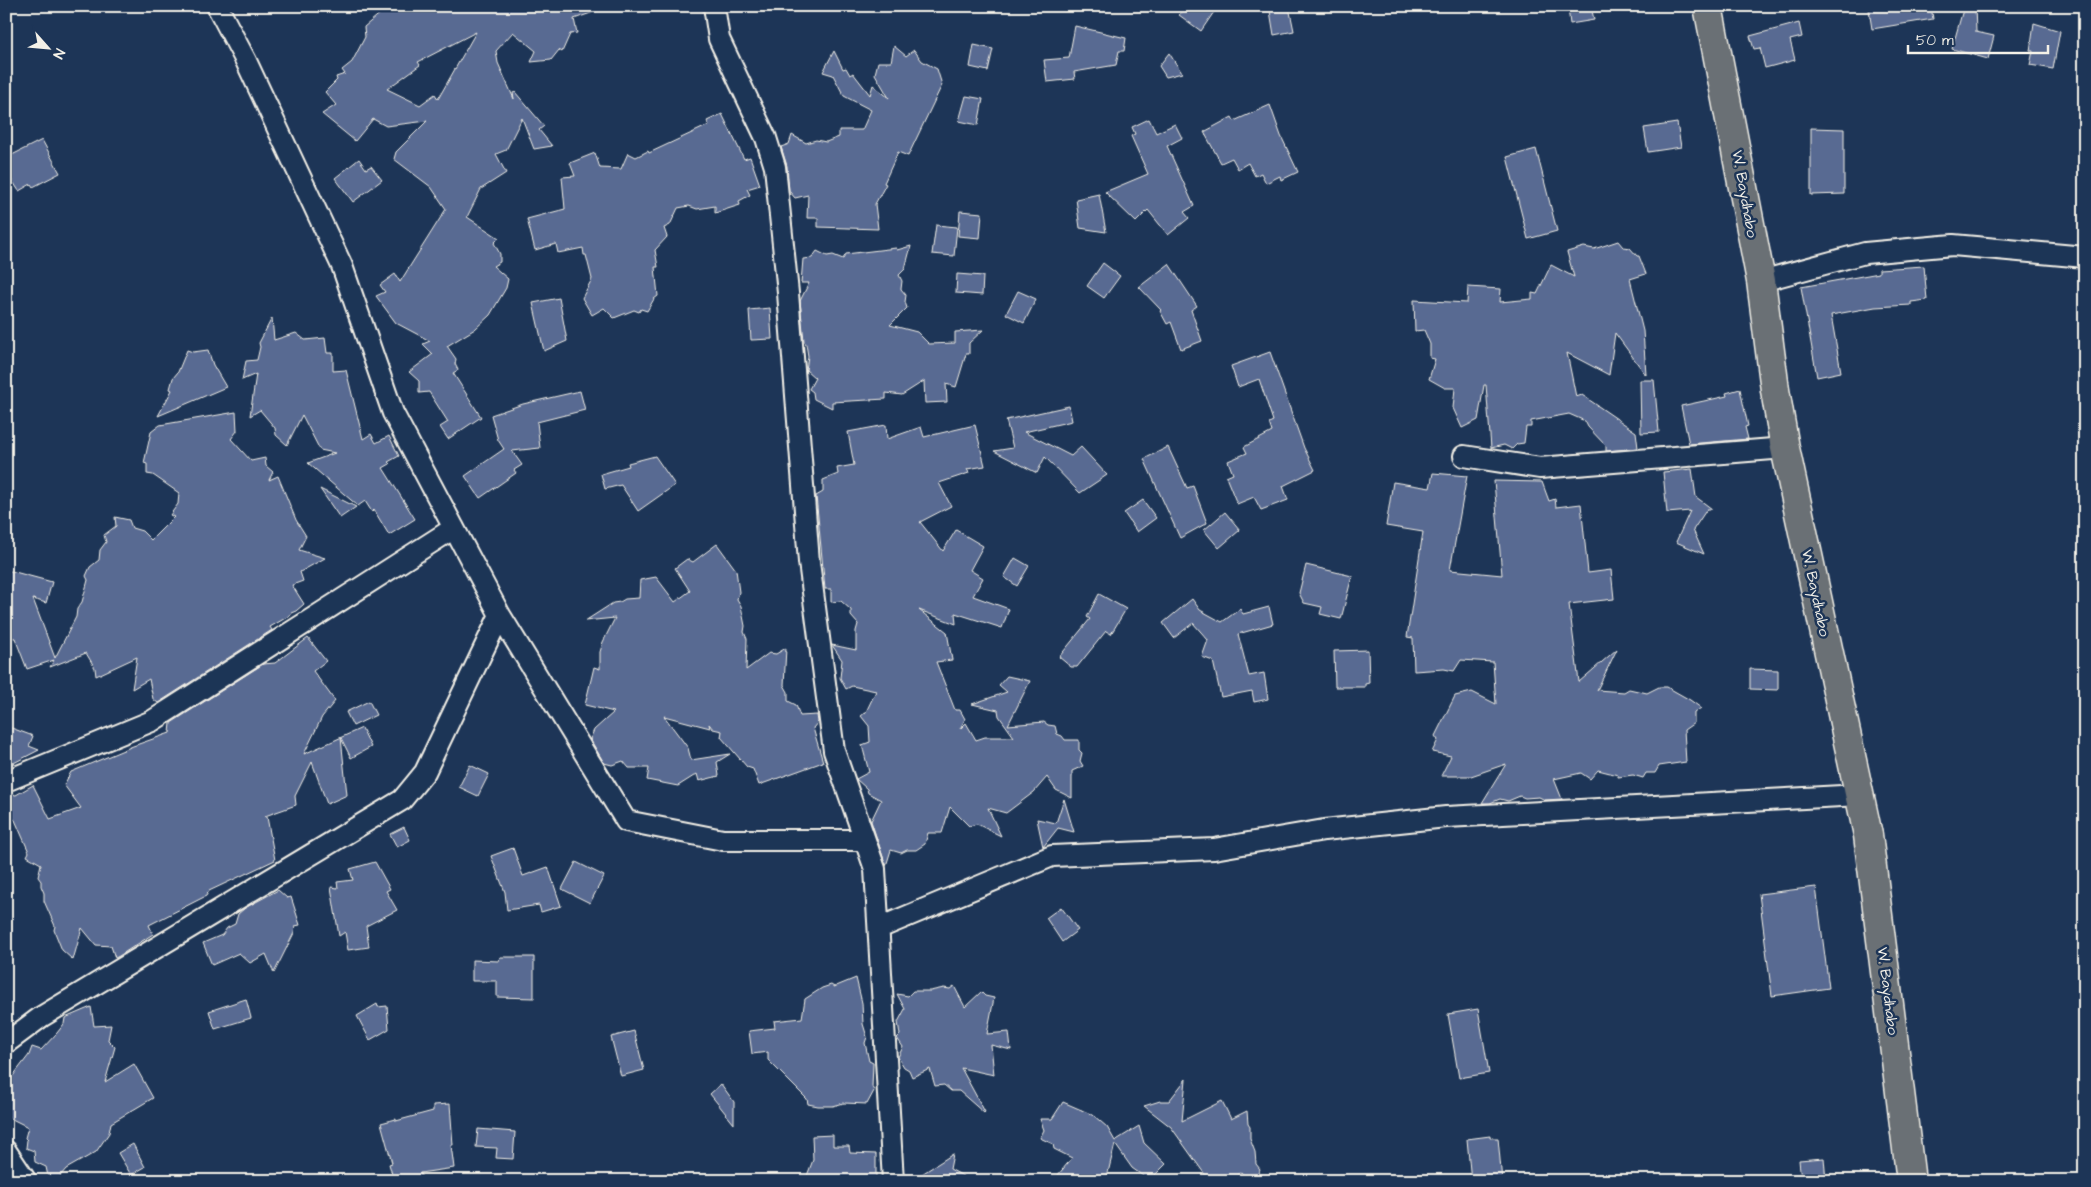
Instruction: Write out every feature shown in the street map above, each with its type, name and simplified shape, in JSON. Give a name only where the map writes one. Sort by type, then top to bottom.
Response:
[{"type":"main road","name":"W. Baydhabo","points":[[1708,6],[1761,281],[1774,390],[1785,448],[1868,835],[1911,1181]]},
{"type":"street","points":[[217,6],[246,61],[342,266],[392,413],[500,615],[626,821],[723,840],[865,840]]},
{"type":"street","points":[[714,6],[719,40],[766,138],[775,167],[788,293],[809,562],[834,751],[875,869],[893,1181]]},
{"type":"street","points":[[1761,281],[1865,253],[1953,245],[2085,257]]},
{"type":"street","points":[[1464,456],[1540,468],[1785,448]]},
{"type":"street","points":[[6,781],[152,721],[454,528]]},
{"type":"street","points":[[6,1042],[41,1017],[402,800],[425,772],[500,615]]},
{"type":"street","points":[[879,928],[1052,856],[1214,849],[1324,830],[1446,816],[1860,795]]},
{"type":"street","points":[[6,1151],[26,1181]]},
{"type":"building","points":[[389,6],[605,8],[574,19],[577,33],[570,34],[562,52],[559,50],[551,60],[531,62],[536,51],[513,32],[496,51],[498,63],[514,99],[513,93],[515,92],[544,126],[539,130],[552,146],[534,149],[522,118],[506,150],[496,154],[506,173],[481,189],[467,217],[499,238],[494,243],[500,254],[500,262],[493,266],[508,279],[506,288],[490,315],[475,329],[447,346],[456,359],[455,364],[458,370],[453,373],[481,417],[448,439],[440,427],[448,422],[429,392],[419,393],[419,381],[409,372],[433,354],[423,344],[430,341],[396,323],[376,296],[385,292],[380,285],[395,274],[400,282],[446,209],[431,187],[394,159],[396,152],[427,121],[386,126],[373,119],[355,141],[322,114],[336,105],[325,92],[337,80],[336,77],[345,74],[342,70],[352,62],[365,37],[364,27]],"holes":[[[476,32],[438,99],[435,94],[420,105],[387,89],[420,65],[418,62]]]},
{"type":"building","points":[[1185,6],[1218,6],[1201,31],[1179,15]]},
{"type":"building","points":[[1591,6],[1594,20],[1570,24],[1568,8]]},
{"type":"building","points":[[1896,6],[1931,6],[1933,19],[1872,29],[1869,10]]},
{"type":"building","points":[[1964,6],[1975,6],[1976,32],[1994,36],[1988,59],[1952,49]]},
{"type":"building","points":[[1289,7],[1294,31],[1274,35],[1270,11]]},
{"type":"building","points":[[1799,23],[1802,37],[1790,40],[1795,60],[1765,68],[1760,48],[1754,49],[1750,36]]},
{"type":"building","points":[[2034,23],[2060,31],[2053,69],[2030,65],[2033,51],[2030,51]]},
{"type":"building","points":[[1075,26],[1126,38],[1124,51],[1119,51],[1116,65],[1074,72],[1075,79],[1047,82],[1044,60],[1069,58]]},
{"type":"building","points":[[974,45],[993,49],[988,71],[970,67]]},
{"type":"building","points":[[894,46],[906,56],[914,50],[922,61],[937,69],[942,85],[908,156],[898,152],[884,183],[886,184],[875,204],[878,229],[818,227],[818,218],[807,218],[808,195],[795,198],[789,191],[787,166],[781,147],[789,144],[792,135],[806,143],[816,140],[826,142],[839,137],[839,130],[862,130],[871,110],[844,96],[833,75],[823,72],[834,51],[843,69],[846,68],[850,75],[853,73],[870,95],[873,85],[889,98],[875,74],[878,62],[891,62]]},
{"type":"building","points":[[1169,53],[1182,73],[1166,77],[1159,66]]},
{"type":"building","points":[[966,96],[983,99],[978,125],[959,121]]},
{"type":"building","points":[[1270,105],[1281,136],[1298,172],[1281,180],[1280,176],[1266,183],[1261,173],[1255,176],[1248,163],[1238,169],[1232,158],[1221,163],[1204,132],[1232,117],[1234,121]]},
{"type":"building","points":[[722,114],[744,159],[750,157],[760,185],[747,189],[750,195],[739,201],[740,205],[715,213],[715,206],[697,209],[689,206],[678,208],[670,225],[664,228],[667,237],[655,250],[658,267],[655,267],[658,296],[647,311],[641,309],[639,312],[634,310],[614,318],[604,308],[592,315],[582,298],[592,279],[583,248],[558,253],[556,244],[535,250],[527,219],[565,209],[562,177],[575,176],[570,163],[595,153],[600,168],[621,169],[628,153],[636,157],[648,151],[649,153],[709,125],[707,121]]},
{"type":"building","points":[[1149,119],[1156,133],[1175,124],[1182,138],[1167,146],[1194,206],[1184,212],[1189,218],[1168,235],[1148,210],[1136,222],[1105,192],[1148,174],[1131,136],[1135,134],[1132,127]]},
{"type":"building","points":[[1677,123],[1681,147],[1648,152],[1644,128]]},
{"type":"building","points":[[1811,128],[1844,129],[1844,194],[1811,195]]},
{"type":"building","points":[[42,140],[60,173],[33,187],[31,184],[19,191],[6,171],[6,158]]},
{"type":"building","points":[[1536,149],[1557,231],[1528,239],[1507,157]]},
{"type":"building","points":[[359,159],[366,169],[371,166],[382,180],[353,202],[335,178]]},
{"type":"building","points":[[1099,194],[1106,232],[1080,228],[1076,199]]},
{"type":"building","points":[[960,211],[982,213],[980,238],[958,236]]},
{"type":"building","points":[[936,225],[957,227],[954,256],[932,254]]},
{"type":"building","points":[[1618,241],[1623,247],[1630,248],[1639,256],[1646,274],[1630,279],[1643,331],[1646,375],[1615,333],[1609,375],[1567,353],[1576,397],[1582,395],[1636,432],[1638,448],[1606,451],[1606,446],[1588,427],[1585,421],[1569,414],[1531,421],[1531,427],[1526,427],[1524,443],[1517,444],[1512,449],[1504,445],[1491,448],[1486,385],[1484,385],[1478,420],[1462,428],[1453,408],[1455,388],[1445,388],[1429,379],[1435,359],[1430,358],[1430,344],[1424,330],[1415,331],[1414,300],[1467,303],[1468,287],[1501,289],[1500,302],[1532,299],[1532,293],[1537,294],[1551,265],[1574,277],[1567,252],[1584,247],[1594,249]]},
{"type":"building","points":[[911,246],[905,269],[899,275],[902,281],[901,289],[906,295],[905,302],[907,308],[890,325],[917,332],[929,344],[955,343],[955,332],[983,330],[969,343],[969,354],[966,354],[956,387],[946,384],[947,402],[925,403],[924,381],[902,395],[886,393],[886,399],[832,402],[832,408],[814,399],[813,392],[809,389],[815,378],[806,370],[808,356],[804,341],[800,301],[809,283],[801,283],[803,259],[812,258],[817,251],[827,256],[833,255],[843,259],[846,254],[896,248],[897,250]]},
{"type":"building","points":[[1103,263],[1120,276],[1104,298],[1087,286]]},
{"type":"building","points":[[1169,264],[1197,306],[1191,310],[1202,341],[1181,349],[1171,322],[1167,324],[1161,310],[1139,287]]},
{"type":"building","points":[[1924,266],[1927,300],[1911,302],[1911,305],[1875,307],[1831,315],[1841,372],[1817,377],[1801,287],[1879,273],[1879,269]]},
{"type":"building","points":[[957,274],[983,276],[982,295],[956,293]]},
{"type":"building","points":[[1018,291],[1036,299],[1024,323],[1006,314]]},
{"type":"building","points":[[559,298],[567,341],[544,351],[533,303]]},
{"type":"building","points":[[770,308],[772,339],[751,340],[749,310]]},
{"type":"building","points":[[272,318],[274,340],[296,333],[305,340],[325,338],[327,353],[333,353],[333,371],[346,370],[363,439],[371,434],[376,443],[389,436],[399,456],[388,462],[390,464],[383,468],[415,519],[389,535],[374,510],[372,512],[365,501],[358,506],[308,463],[335,453],[320,450],[302,415],[287,445],[276,435],[275,428],[260,410],[250,416],[256,374],[242,380],[246,361],[257,360],[259,343]]},
{"type":"building","points":[[187,350],[193,352],[208,350],[213,365],[226,387],[158,416],[172,390],[170,389],[173,378],[178,372]]},
{"type":"building","points":[[1270,352],[1304,448],[1315,470],[1283,486],[1288,500],[1261,510],[1254,497],[1237,504],[1226,477],[1233,474],[1228,461],[1247,453],[1244,447],[1272,432],[1269,423],[1273,421],[1259,379],[1238,387],[1231,366]]},
{"type":"building","points":[[1640,380],[1654,380],[1659,432],[1641,433]]},
{"type":"building","points":[[1740,389],[1748,426],[1745,427],[1748,439],[1689,444],[1681,406],[1727,396],[1726,393]]},
{"type":"building","points":[[580,391],[585,410],[537,422],[540,448],[512,451],[522,465],[514,470],[516,473],[480,498],[465,476],[504,449],[498,440],[491,415],[523,404]]},
{"type":"building","points":[[1069,406],[1072,421],[1024,432],[1071,456],[1081,447],[1107,475],[1080,493],[1045,457],[1037,473],[994,451],[1013,448],[1006,420]]},
{"type":"building","points":[[236,412],[237,431],[231,439],[251,461],[265,458],[266,466],[273,472],[269,480],[278,476],[296,520],[306,536],[299,550],[325,558],[300,572],[303,581],[292,585],[304,604],[289,616],[270,627],[272,630],[158,703],[153,699],[149,679],[132,689],[137,657],[96,676],[95,668],[86,653],[50,667],[54,660],[27,669],[15,638],[6,637],[6,572],[11,571],[52,582],[46,603],[33,599],[55,658],[82,602],[88,580],[86,576],[90,567],[99,560],[100,550],[106,542],[104,535],[116,526],[115,517],[129,520],[132,528],[142,531],[151,540],[174,517],[170,515],[178,504],[179,493],[153,475],[147,474],[147,464],[144,463],[151,432],[160,425]]},
{"type":"building","points":[[886,425],[887,439],[921,427],[924,437],[975,425],[985,466],[967,469],[969,473],[939,483],[951,506],[920,522],[943,551],[956,530],[983,546],[970,570],[983,578],[973,596],[1009,609],[1002,628],[955,613],[956,624],[919,610],[947,632],[952,660],[936,662],[955,710],[960,710],[965,719],[960,729],[966,723],[976,740],[985,737],[1014,737],[999,716],[998,710],[972,704],[1007,692],[999,685],[1007,676],[1030,681],[1008,725],[1044,722],[1055,726],[1057,734],[1065,740],[1079,740],[1079,750],[1082,753],[1080,761],[1083,766],[1072,771],[1072,798],[1056,790],[1047,777],[1034,792],[1006,813],[988,808],[1001,836],[977,824],[969,826],[950,807],[942,833],[928,833],[925,844],[916,850],[907,850],[901,853],[891,850],[886,866],[871,821],[881,800],[868,793],[867,789],[856,779],[869,772],[862,745],[870,742],[869,726],[861,716],[866,712],[876,691],[852,686],[846,689],[840,678],[842,660],[832,645],[856,650],[858,624],[851,616],[851,610],[841,601],[831,602],[831,589],[825,589],[816,496],[823,492],[823,480],[838,474],[837,468],[854,465],[848,432]]},
{"type":"building","points":[[1168,447],[1187,488],[1193,486],[1207,523],[1180,538],[1144,459]]},
{"type":"building","points":[[655,456],[675,485],[638,511],[621,485],[605,489],[601,474],[629,466],[628,463]]},
{"type":"building","points":[[1692,469],[1696,497],[1712,509],[1707,509],[1693,530],[1704,554],[1676,542],[1690,511],[1667,513],[1663,472]]},
{"type":"building","points":[[1433,473],[1467,476],[1450,570],[1502,575],[1494,481],[1542,482],[1549,501],[1555,499],[1556,507],[1581,504],[1588,573],[1611,570],[1614,599],[1569,604],[1579,682],[1617,649],[1597,690],[1624,692],[1629,689],[1647,693],[1659,687],[1667,687],[1701,708],[1694,713],[1694,723],[1684,730],[1686,762],[1659,766],[1655,773],[1646,773],[1643,778],[1633,775],[1618,777],[1618,775],[1598,770],[1590,779],[1581,773],[1554,779],[1562,799],[1545,800],[1539,797],[1525,798],[1520,796],[1508,801],[1500,799],[1490,803],[1482,803],[1506,764],[1471,776],[1441,776],[1451,756],[1432,752],[1438,740],[1435,736],[1455,696],[1472,692],[1496,704],[1493,662],[1461,660],[1454,671],[1444,669],[1414,671],[1413,638],[1407,637],[1423,532],[1386,526],[1393,482],[1430,488]]},
{"type":"building","points":[[320,489],[356,507],[340,518]]},
{"type":"building","points":[[1143,500],[1156,518],[1137,532],[1124,513]]},
{"type":"building","points":[[1225,512],[1240,530],[1219,548],[1204,530]]},
{"type":"building","points":[[717,544],[736,570],[739,592],[737,599],[741,606],[745,626],[744,632],[747,639],[746,670],[769,653],[776,654],[786,648],[784,685],[788,692],[788,701],[796,705],[800,716],[817,715],[818,722],[813,728],[823,762],[759,785],[753,769],[747,767],[721,737],[722,731],[713,729],[709,724],[710,728],[664,716],[688,748],[691,760],[730,754],[717,762],[719,776],[699,781],[697,774],[678,786],[647,780],[649,768],[629,768],[623,761],[612,765],[604,763],[590,739],[594,730],[614,712],[585,705],[594,667],[600,669],[600,652],[615,618],[585,621],[613,603],[625,599],[639,598],[640,580],[656,577],[675,602],[690,591],[675,568],[687,559],[693,562]]},
{"type":"building","points":[[1015,558],[1029,566],[1017,586],[1004,577]]},
{"type":"building","points":[[1306,565],[1352,576],[1341,619],[1320,614],[1322,607],[1304,603],[1299,593]]},
{"type":"building","points":[[1099,594],[1126,609],[1111,634],[1106,631],[1077,667],[1071,667],[1059,657],[1090,619],[1087,617]]},
{"type":"building","points":[[1192,599],[1200,610],[1222,622],[1240,609],[1243,614],[1269,607],[1273,624],[1238,634],[1249,676],[1264,673],[1268,699],[1254,702],[1252,691],[1221,697],[1213,661],[1202,657],[1208,640],[1193,623],[1174,638],[1163,623]]},
{"type":"building","points":[[308,638],[326,661],[313,671],[335,701],[322,717],[304,754],[362,728],[371,747],[351,758],[341,738],[347,795],[327,804],[312,762],[295,796],[296,805],[265,816],[267,817],[275,860],[209,891],[206,896],[149,925],[153,934],[115,958],[111,946],[96,945],[82,928],[73,960],[62,950],[54,930],[55,926],[44,901],[41,881],[38,877],[41,864],[27,856],[29,852],[15,820],[6,813],[6,793],[16,795],[33,785],[50,819],[81,808],[64,785],[71,772],[170,733],[171,723],[263,664],[275,663]]},
{"type":"building","points":[[1368,650],[1369,683],[1365,684],[1365,687],[1335,687],[1334,651]]},
{"type":"building","points":[[1750,669],[1778,670],[1778,690],[1750,689]]},
{"type":"building","points":[[369,701],[376,715],[353,726],[346,712]]},
{"type":"building","points":[[6,726],[33,736],[29,746],[39,750],[6,767]]},
{"type":"building","points":[[470,765],[489,774],[478,796],[459,787]]},
{"type":"building","points":[[1064,799],[1074,832],[1058,828],[1043,847],[1037,819],[1056,823]]},
{"type":"building","points":[[404,827],[410,840],[397,847],[390,834]]},
{"type":"building","points":[[513,848],[523,876],[548,867],[561,906],[541,912],[539,905],[507,910],[505,892],[491,856]]},
{"type":"building","points":[[375,862],[390,889],[386,891],[397,910],[366,926],[369,947],[348,950],[345,932],[339,936],[331,887],[338,888],[337,882],[353,880],[350,869]]},
{"type":"building","points":[[576,862],[604,876],[590,903],[562,889]]},
{"type":"building","points":[[1816,887],[1829,988],[1772,996],[1759,894]]},
{"type":"building","points":[[278,890],[287,898],[291,897],[300,925],[295,926],[294,933],[274,973],[266,954],[250,963],[239,953],[212,965],[203,943],[222,935],[227,928],[235,924],[238,914],[245,908]]},
{"type":"building","points":[[1061,907],[1078,930],[1062,942],[1046,918]]},
{"type":"building","points":[[500,957],[534,957],[534,998],[497,997],[497,981],[472,981],[472,960],[499,961]]},
{"type":"building","points":[[856,978],[862,1003],[863,1024],[867,1037],[865,1043],[869,1061],[873,1063],[872,1087],[874,1091],[867,1104],[844,1103],[833,1106],[818,1106],[808,1104],[807,1099],[768,1060],[768,1052],[752,1054],[749,1031],[775,1028],[774,1021],[802,1018],[805,999],[822,988],[831,985],[834,987]]},
{"type":"building","points":[[954,986],[965,1007],[981,992],[985,996],[994,998],[987,1034],[1009,1032],[1011,1050],[991,1045],[994,1075],[961,1068],[984,1113],[959,1091],[951,1091],[944,1085],[935,1086],[930,1069],[912,1077],[909,1070],[904,1067],[898,1057],[903,1047],[897,1038],[900,1035],[898,1022],[905,1009],[897,994],[908,996],[913,991],[950,989]]},
{"type":"building","points":[[246,999],[251,1018],[215,1029],[209,1011]]},
{"type":"building","points":[[377,1004],[378,1007],[387,1006],[389,1029],[370,1040],[357,1016]]},
{"type":"building","points":[[91,1007],[94,1026],[111,1025],[108,1040],[115,1047],[105,1082],[134,1064],[153,1098],[111,1123],[109,1133],[96,1152],[66,1169],[56,1181],[49,1181],[46,1167],[35,1162],[34,1151],[26,1148],[27,1140],[25,1138],[28,1127],[6,1116],[6,1085],[29,1055],[32,1047],[41,1050],[64,1024],[65,1018]]},
{"type":"building","points":[[1478,1009],[1489,1073],[1459,1078],[1448,1014]]},
{"type":"building","points":[[634,1031],[644,1070],[621,1076],[611,1037]]},
{"type":"building","points":[[1186,1079],[1182,1121],[1222,1101],[1231,1119],[1247,1111],[1250,1139],[1255,1152],[1256,1164],[1260,1169],[1254,1181],[1250,1181],[1241,1172],[1230,1181],[1204,1181],[1206,1176],[1171,1127],[1144,1106],[1160,1101],[1169,1101]]},
{"type":"building","points":[[721,1084],[734,1102],[734,1124],[710,1094]]},
{"type":"building","points":[[1063,1102],[1093,1115],[1107,1127],[1115,1141],[1139,1126],[1144,1143],[1166,1164],[1149,1181],[1144,1181],[1143,1176],[1132,1168],[1115,1144],[1106,1181],[1053,1181],[1072,1158],[1054,1149],[1053,1144],[1040,1138],[1044,1130],[1040,1119],[1052,1119]]},
{"type":"building","points":[[450,1104],[453,1145],[451,1145],[454,1168],[420,1173],[423,1181],[394,1181],[389,1164],[392,1163],[381,1123],[433,1111],[433,1105]]},
{"type":"building","points":[[478,1129],[515,1132],[513,1159],[496,1158],[497,1148],[476,1147]]},
{"type":"building","points":[[833,1135],[833,1146],[849,1146],[850,1153],[876,1154],[876,1181],[805,1181],[813,1160],[812,1136]]},
{"type":"building","points":[[1490,1136],[1490,1138],[1498,1138],[1502,1181],[1471,1181],[1467,1139]]},
{"type":"building","points":[[133,1144],[145,1167],[131,1175],[118,1153]]},
{"type":"building","points":[[953,1154],[950,1169],[972,1181],[911,1181]]},
{"type":"building","points":[[1824,1158],[1826,1181],[1801,1181],[1799,1160]]}]
